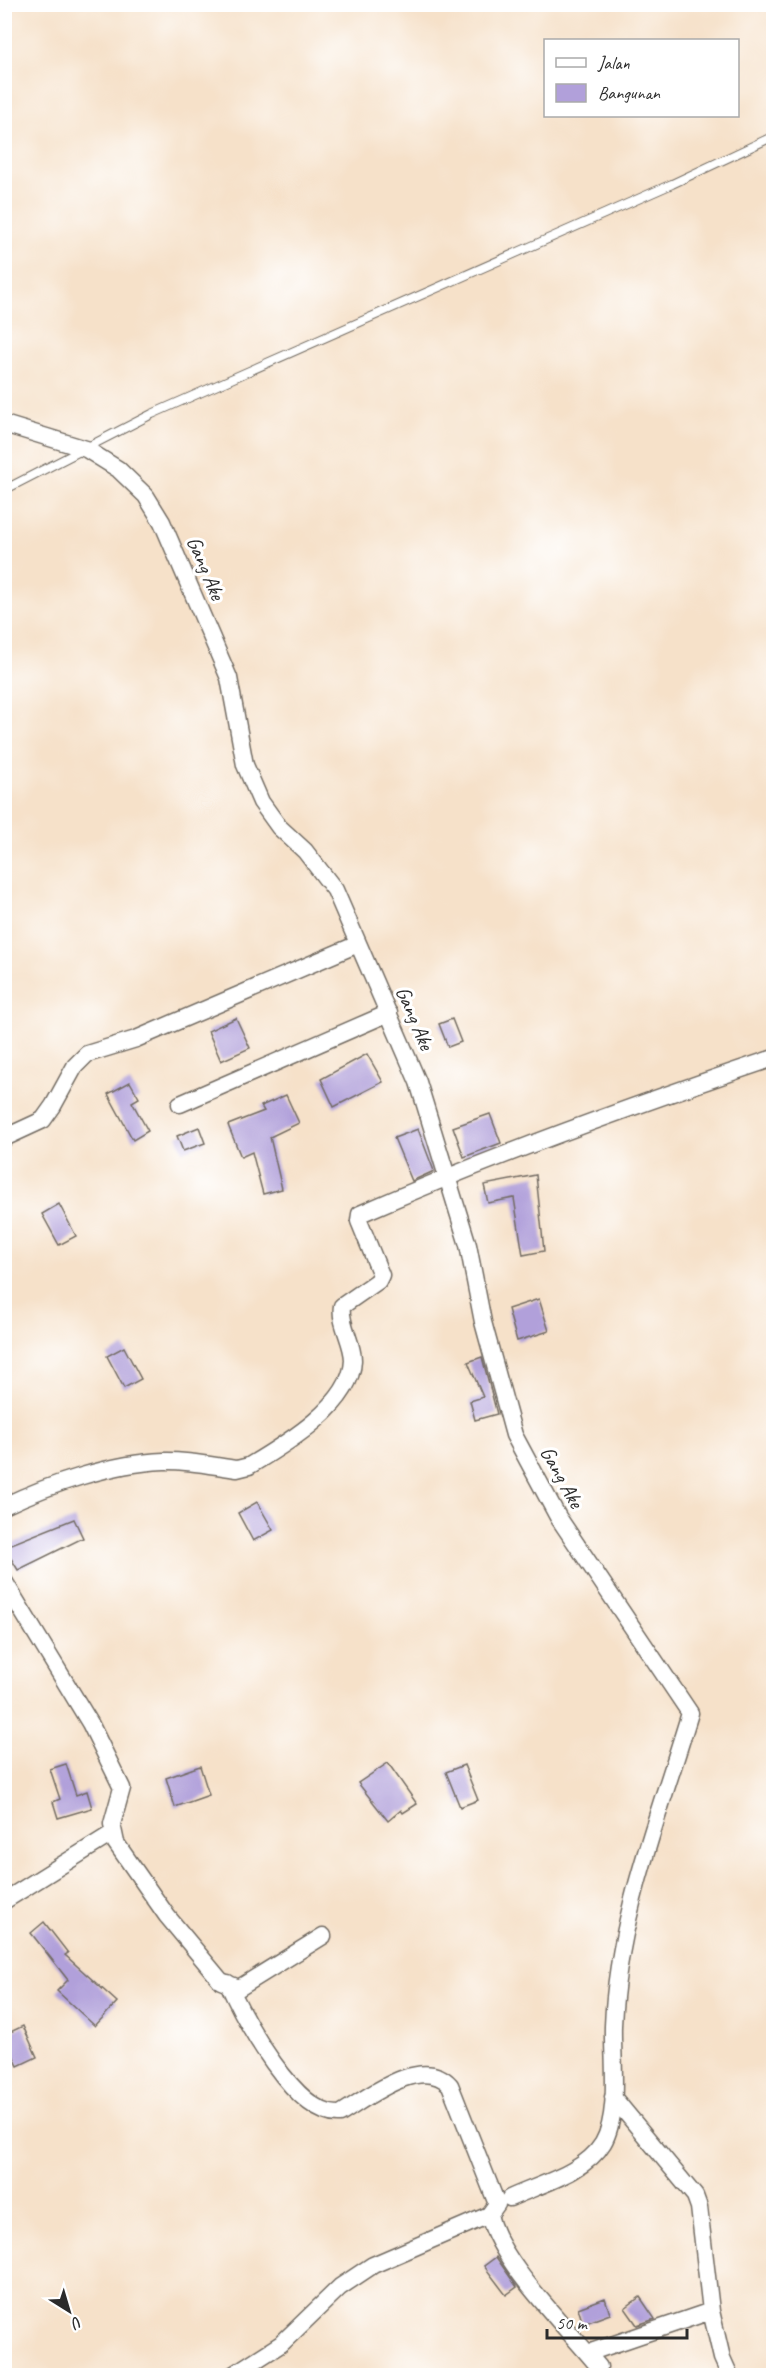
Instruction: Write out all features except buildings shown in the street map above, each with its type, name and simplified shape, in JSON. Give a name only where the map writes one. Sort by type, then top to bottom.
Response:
[{"type":"street","name":"Gang Ake","points":[[4,424],[86,449],[118,469],[146,495],[162,522],[229,678],[245,765],[261,802],[279,827],[305,851],[335,890],[418,1082],[468,1245],[483,1322],[514,1435],[558,1517],[690,1713],[622,1937],[615,1978],[612,2097]]},
{"type":"street","points":[[4,1138],[43,1120],[75,1066],[87,1054],[136,1039],[358,944]]},
{"type":"street","points":[[180,1104],[389,1013]]},
{"type":"street","points":[[4,1506],[27,1495],[104,1470],[164,1461],[237,1469],[249,1466],[329,1410],[350,1380],[353,1360],[350,1340],[341,1312],[342,1306],[378,1281],[381,1275],[359,1221],[360,1214],[448,1175],[655,1098],[774,1058]]},
{"type":"street","points":[[4,1581],[90,1723],[122,1788],[112,1824],[116,1843],[167,1916],[221,1981],[239,1988],[254,1981],[323,1936]]},
{"type":"street","points":[[8,1892],[113,1833]]},
{"type":"street","points":[[228,1983],[259,2043],[304,2099],[320,2110],[329,2114],[340,2114],[412,2074],[426,2073],[444,2079],[450,2085],[498,2204],[489,2215],[373,2265],[340,2287],[281,2344],[231,2376]]},
{"type":"street","points":[[510,2198],[573,2170],[590,2159],[599,2149],[607,2133],[612,2097]]},
{"type":"street","points":[[612,2097],[695,2196],[699,2207],[711,2311],[722,2358],[730,2376]]},
{"type":"street","points":[[489,2215],[492,2227],[517,2267],[550,2311],[599,2367]]},
{"type":"street","points":[[588,2353],[711,2311]]},
{"type":"lane","points":[[4,490],[152,414],[672,184],[774,136]]}]
